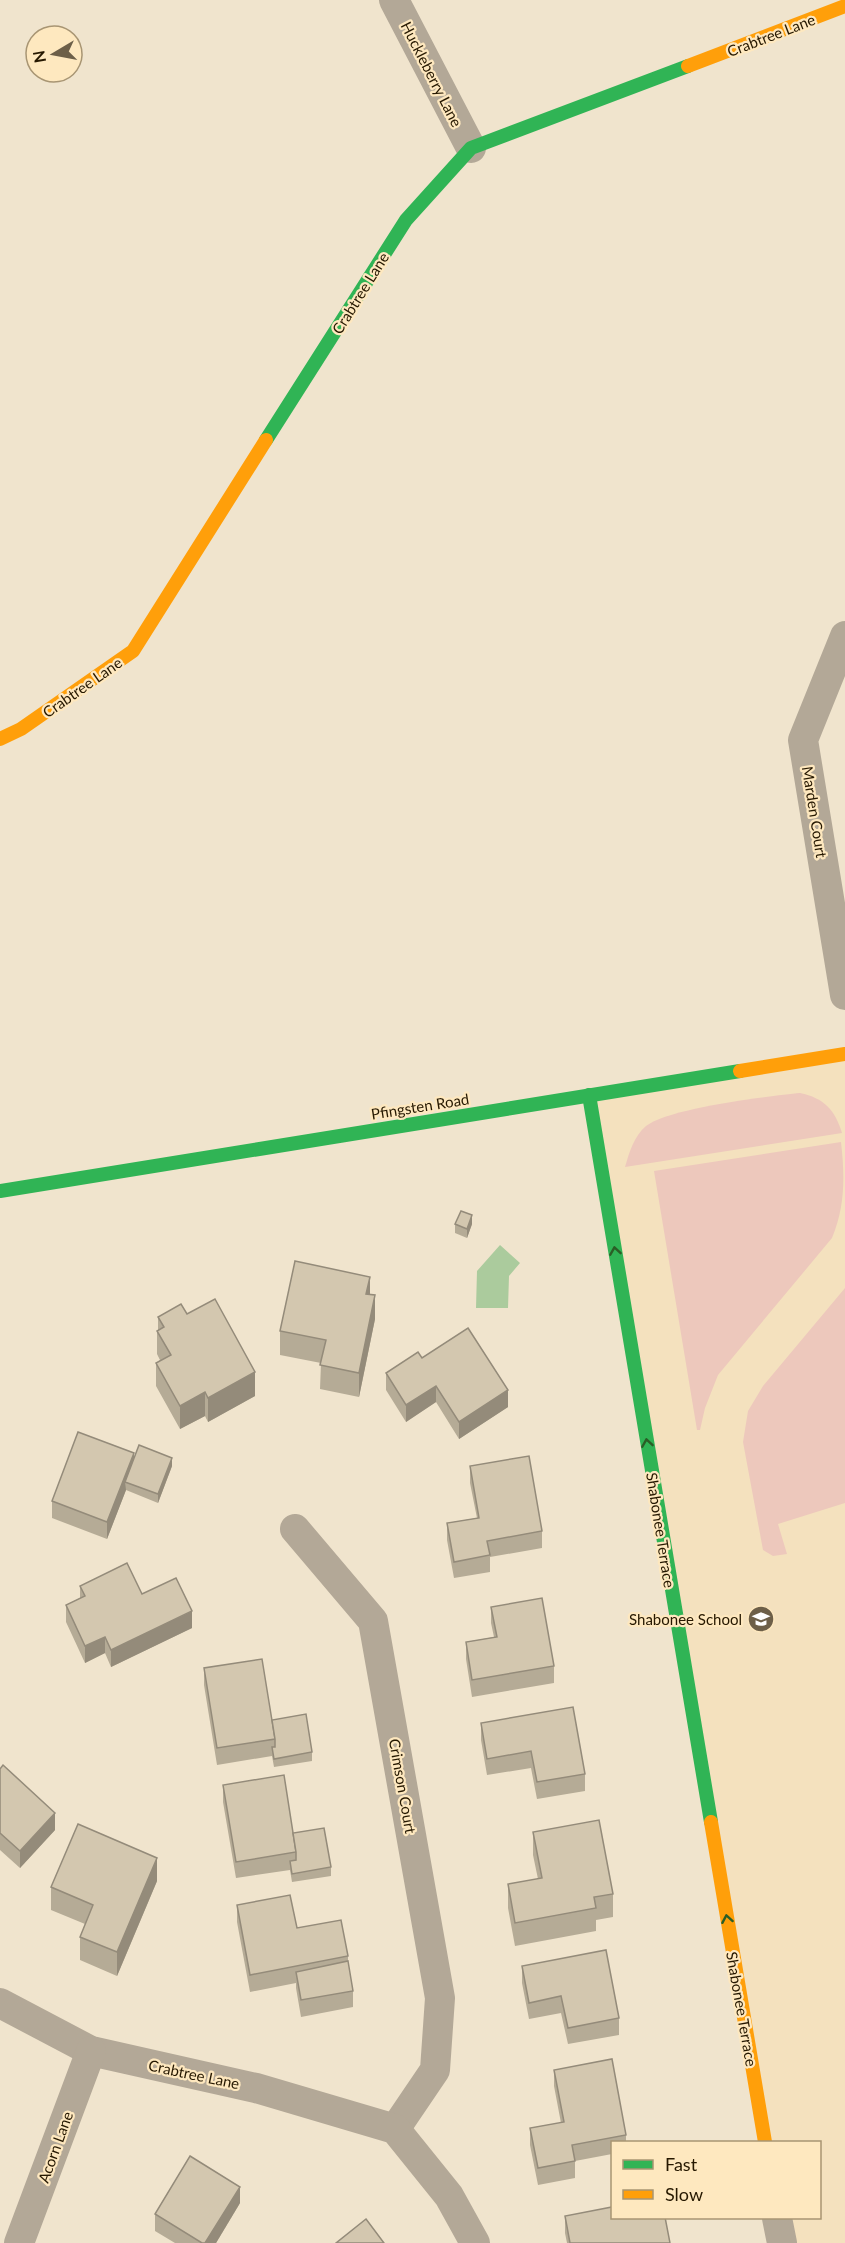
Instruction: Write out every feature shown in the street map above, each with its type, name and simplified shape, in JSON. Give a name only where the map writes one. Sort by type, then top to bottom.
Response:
[{"type":"street","name":"Huckleberry Lane","points":[[394,0],[471,148]]},
{"type":"street","name":"Crabtree Lane","points":[[0,739],[21,729],[133,651],[406,220],[471,148],[845,6]]},
{"type":"street","name":"Marden Court","points":[[845,636],[803,740],[845,995]]},
{"type":"street","name":"Pfingsten Road","points":[[0,1191],[845,1054]]},
{"type":"street","name":"Shabonee Terrace","points":[[589,1095],[765,2141]]},
{"type":"street","name":"Crimson Court","points":[[295,1529],[374,1621],[440,1998],[435,2070],[395,2129]]},
{"type":"street","name":"Crabtree Lane","points":[[0,2002],[91,2051],[256,2088],[395,2129]]},
{"type":"street","name":"Acorn Lane","points":[[19,2243],[91,2051]]},
{"type":"street","points":[[395,2129],[448,2196],[475,2243]]},
{"type":"street","points":[[777,2219],[782,2243]]},
{"type":"shaded area","name":"Shabonee School","points":[[845,1054],[845,2243],[782,2243],[777,2219],[821,2219],[821,2141],[765,2141],[589,1095]]},
{"type":"shaded area","points":[[800,1093],[816,1098],[827,1106],[836,1118],[842,1133],[625,1167],[638,1135],[646,1126],[658,1120],[696,1108]]},
{"type":"shaded area","points":[[841,1142],[842,1203],[832,1238],[718,1375],[705,1408],[700,1430],[697,1430],[654,1171]]},
{"type":"shaded area","points":[[500,1245],[520,1263],[509,1276],[508,1308],[476,1308],[477,1271]]},
{"type":"shaded area","points":[[845,1288],[845,1503],[778,1524],[787,1554],[773,1556],[763,1550],[743,1442],[748,1411],[763,1386]]},
{"type":"building","points":[[461,1211],[472,1215],[467,1229],[455,1224]]},
{"type":"building","points":[[295,1261],[370,1277],[366,1294],[375,1295],[359,1373],[320,1365],[326,1340],[280,1331]]},
{"type":"building","points":[[215,1299],[255,1372],[208,1398],[205,1392],[180,1406],[156,1363],[171,1355],[157,1331],[164,1327],[158,1317],[181,1304],[187,1314]]},
{"type":"building","points":[[468,1328],[508,1390],[459,1422],[436,1386],[406,1405],[386,1373],[418,1352],[422,1358]]},
{"type":"building","points":[[78,1432],[134,1453],[107,1522],[52,1501]]},
{"type":"building","points":[[139,1445],[172,1458],[158,1494],[125,1482]]},
{"type":"building","points":[[529,1456],[542,1531],[487,1541],[490,1555],[454,1562],[447,1523],[479,1518],[470,1466]]},
{"type":"building","points":[[127,1563],[142,1594],[176,1578],[192,1611],[111,1650],[105,1637],[85,1646],[66,1605],[85,1596],[80,1586]]},
{"type":"building","points":[[542,1598],[554,1666],[472,1680],[466,1642],[497,1637],[491,1607]]},
{"type":"building","points":[[262,1659],[275,1739],[217,1748],[204,1668]]},
{"type":"building","points":[[573,1707],[585,1774],[537,1782],[531,1751],[487,1759],[481,1723]]},
{"type":"building","points":[[306,1714],[312,1752],[274,1759],[272,1747],[275,1747],[275,1739],[272,1720]]},
{"type":"building","points":[[3,1765],[55,1813],[20,1851],[0,1833],[0,1769]]},
{"type":"building","points":[[284,1775],[296,1852],[236,1862],[223,1785]]},
{"type":"building","points":[[599,1820],[613,1894],[594,1897],[596,1908],[515,1923],[508,1884],[542,1878],[533,1832]]},
{"type":"building","points":[[78,1824],[157,1858],[117,1952],[80,1937],[93,1905],[51,1887]]},
{"type":"building","points":[[324,1828],[331,1867],[292,1874],[290,1861],[296,1860],[293,1833]]},
{"type":"building","points":[[290,1895],[297,1928],[341,1920],[348,1956],[250,1975],[237,1905]]},
{"type":"building","points":[[606,1950],[619,2018],[568,2028],[561,1996],[529,2003],[522,1966]]},
{"type":"building","points":[[348,1961],[353,1991],[301,2000],[296,1972]]},
{"type":"building","points":[[612,2059],[626,2135],[572,2145],[575,2161],[538,2168],[530,2128],[564,2122],[554,2070]]},
{"type":"building","points":[[190,2156],[240,2187],[205,2243],[155,2214]]},
{"type":"building","points":[[611,2207],[611,2219],[665,2219],[670,2243],[570,2243],[565,2216]]},
{"type":"building","points":[[366,2219],[384,2243],[336,2243]]},
{"type":"traffic: fast","points":[[266,440],[406,220],[471,148],[688,66]]},
{"type":"traffic: fast","points":[[0,1191],[740,1071]]},
{"type":"traffic: fast","points":[[589,1095],[711,1822]]},
{"type":"traffic: slow","points":[[688,66],[845,6]]},
{"type":"traffic: slow","points":[[0,739],[21,729],[133,651],[266,440]]},
{"type":"traffic: slow","points":[[740,1071],[845,1054]]},
{"type":"traffic: slow","points":[[711,1822],[765,2141]]},
{"type":"place","name":"Shabonee School","points":[[761,1619]]}]
